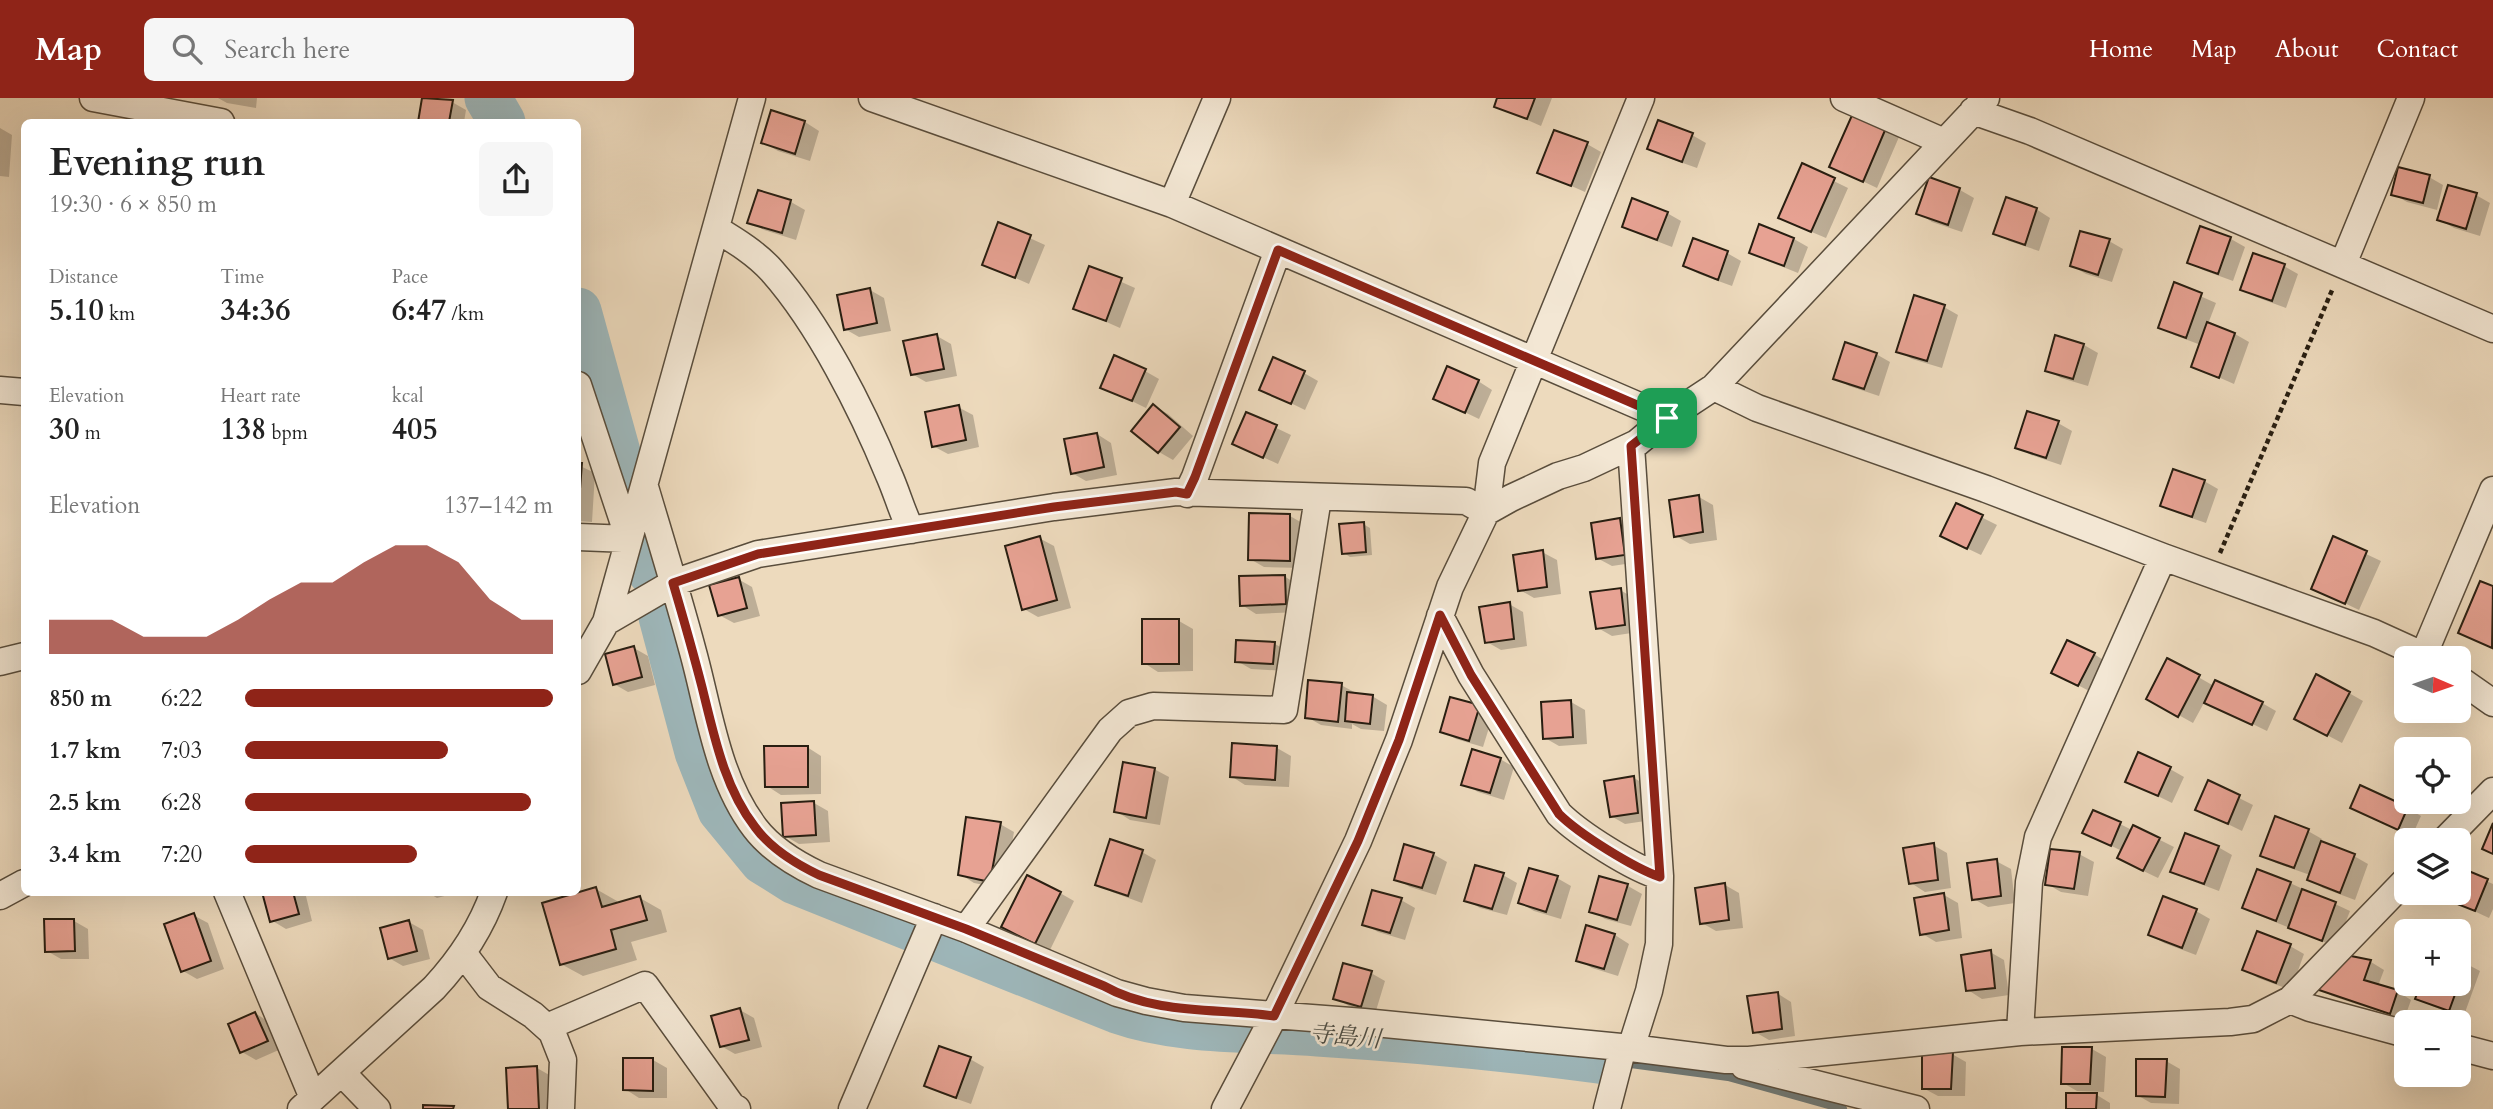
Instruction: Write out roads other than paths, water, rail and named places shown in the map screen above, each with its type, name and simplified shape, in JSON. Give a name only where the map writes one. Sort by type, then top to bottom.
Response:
[{"type":"street","points":[[93,98],[187,112],[211,119]]},
{"type":"street","points":[[581,666],[606,622],[752,98]]},
{"type":"street","points":[[872,98],[1172,204],[1667,418]]},
{"type":"street","points":[[1172,204],[1217,98]]},
{"type":"street","points":[[1225,1109],[1270,1024],[1358,841],[1399,740],[1440,615],[1468,546],[1486,512],[1492,463],[1641,98]]},
{"type":"street","points":[[1844,98],[1944,142]]},
{"type":"street","points":[[2343,264],[2411,98]]},
{"type":"street","points":[[1486,512],[1522,492],[1631,446],[1714,387],[1980,104],[2030,131],[2493,329]]},
{"type":"street","points":[[716,229],[740,243],[771,270],[809,320],[860,410],[911,530]]},
{"type":"street","points":[[1187,494],[1278,250]]},
{"type":"street","points":[[1714,387],[1757,408],[1986,489],[2163,557],[2374,632],[2405,646]]},
{"type":"street","points":[[0,390],[21,392]]},
{"type":"street","points":[[581,394],[629,539]]},
{"type":"street","points":[[1607,1109],[1623,1055],[1649,991],[1659,944],[1660,877],[1631,446]]},
{"type":"street","points":[[645,487],[717,746],[732,788],[756,829],[768,842],[799,866],[929,927],[966,929],[1127,996],[1270,1024],[1364,1022],[1623,1055],[1726,1060],[1749,1060],[2020,1032],[2230,1022],[2253,1018],[2290,1000],[2394,892]]},
{"type":"street","points":[[2431,646],[2493,490]]},
{"type":"street","points":[[606,622],[673,583],[758,554],[1054,507],[1176,492],[1466,502],[1486,512]]},
{"type":"street","points":[[966,929],[1110,730],[1129,713],[1153,706],[1284,710],[1318,498]]},
{"type":"street","points":[[581,537],[629,539]]},
{"type":"street","points":[[2020,1032],[2029,881],[2038,837],[2060,782],[2163,557]]},
{"type":"street","points":[[1440,615],[1471,675],[1559,814],[1573,827],[1642,871],[1660,877]]},
{"type":"street","points":[[0,662],[21,657]]},
{"type":"street","points":[[2471,687],[2493,703]]},
{"type":"street","points":[[2457,828],[2493,791]]},
{"type":"street","points":[[0,896],[21,885]]},
{"type":"street","points":[[229,896],[307,1103],[434,988],[463,953],[479,928],[492,896]]},
{"type":"street","points":[[852,1109],[929,927]]},
{"type":"street","points":[[463,953],[489,987],[533,1015],[552,1032],[563,1060],[561,1109]]},
{"type":"street","points":[[547,1027],[645,985],[737,1109]]},
{"type":"street","points":[[2290,1000],[2394,1031]]},
{"type":"street","points":[[2471,1050],[2493,1056]]},
{"type":"street","points":[[1726,1060],[1757,1071],[1916,1109]]},
{"type":"street","points":[[342,1073],[377,1109]]},
{"type":"waterway","name":"寺島川","points":[[488,98],[500,119]]},
{"type":"waterway","name":"寺島川","points":[[581,322],[628,492]]},
{"type":"waterway","name":"寺島川","points":[[641,538],[651,572]]},
{"type":"waterway","name":"寺島川","points":[[662,617],[698,752],[721,810],[763,861],[795,881],[1117,1010],[1141,1017],[1191,1026],[1426,1041],[1606,1061]]},
{"type":"waterway","name":"寺島川","points":[[1623,1063],[1728,1077],[1843,1109]]}]
